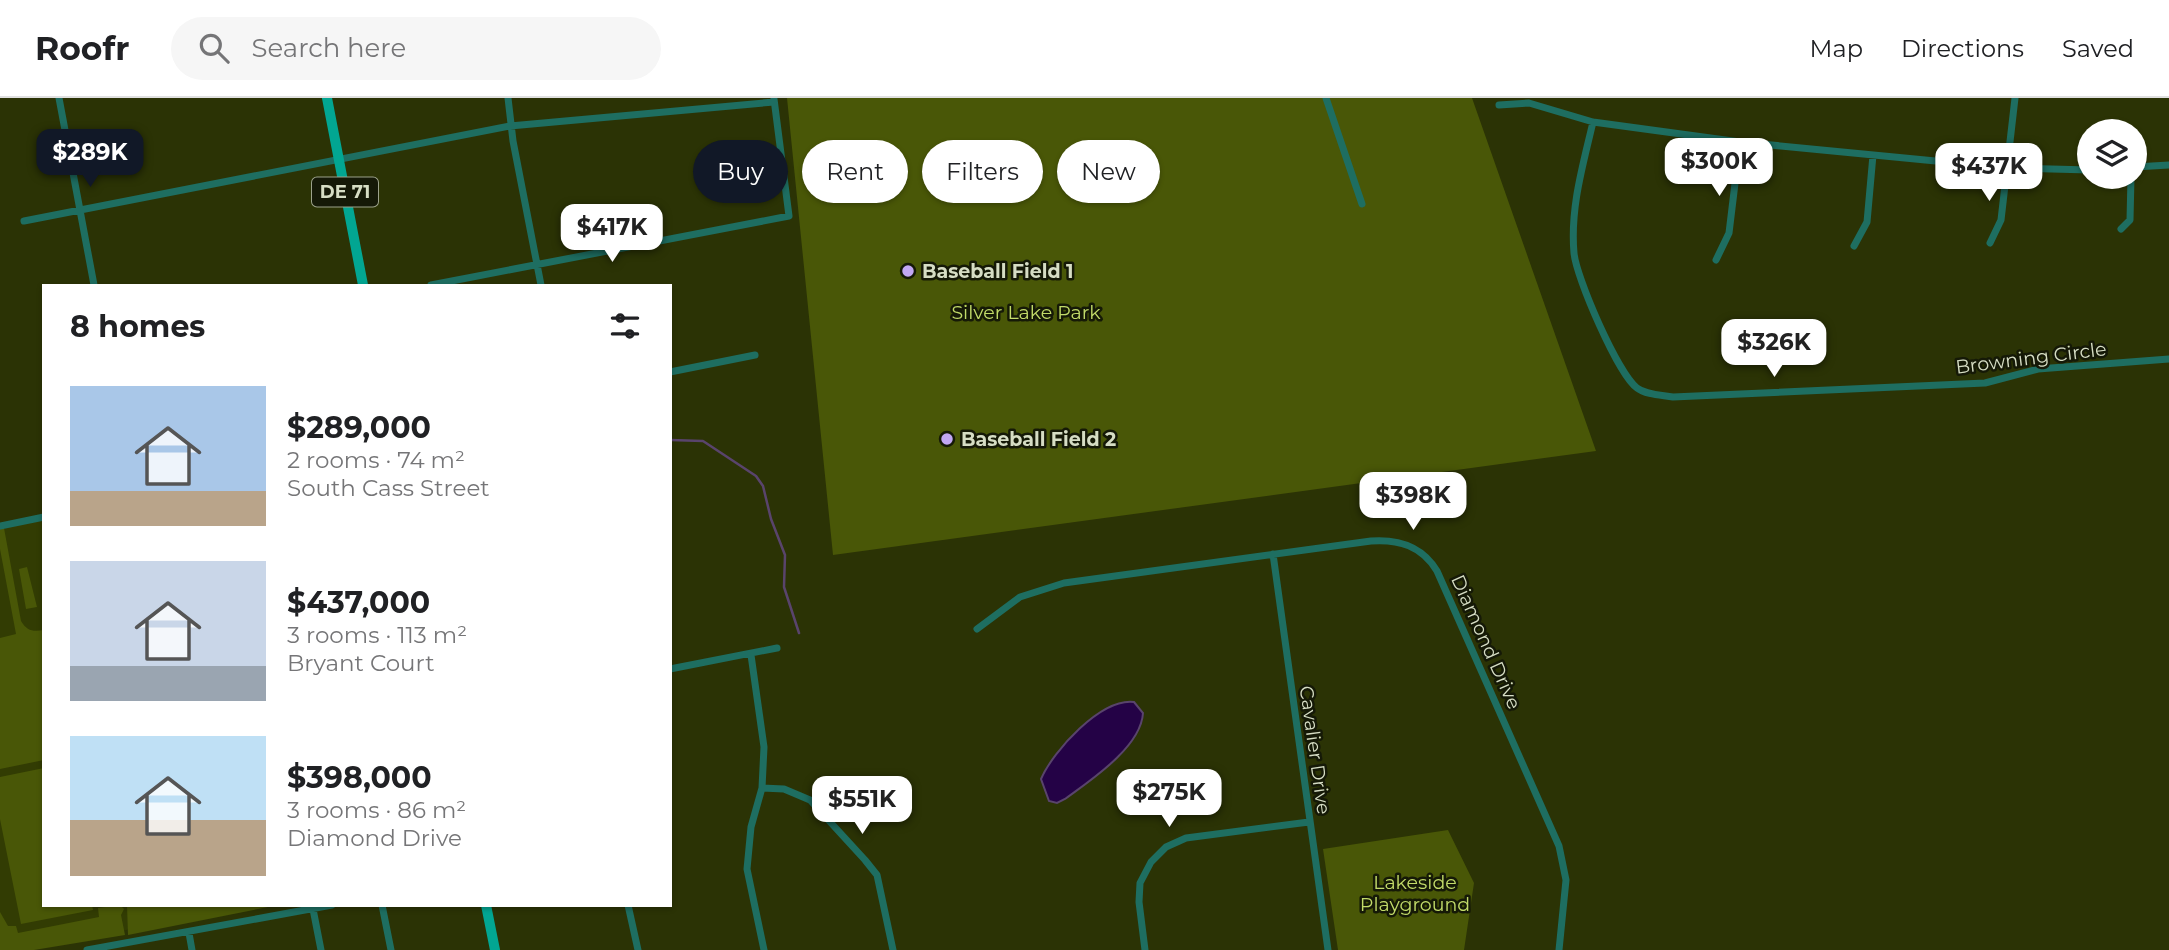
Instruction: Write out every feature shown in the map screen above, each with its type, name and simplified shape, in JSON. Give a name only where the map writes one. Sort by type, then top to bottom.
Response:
[{"type":"main road","name":"DE 71","points":[[327,98],[363,284]]},
{"type":"main road","points":[[486,907],[495,950]]},
{"type":"street","points":[[59,98],[94,284]]},
{"type":"street","points":[[508,98],[510,127],[541,284]]},
{"type":"street","points":[[1326,98],[1362,204]]},
{"type":"street","points":[[1990,243],[2001,220],[2015,98]]},
{"type":"street","points":[[24,221],[510,127],[774,100],[789,216],[435,284]]},
{"type":"street","points":[[1499,105],[1529,103],[1593,122],[1740,142],[2008,168],[2077,170]]},
{"type":"street","name":"Browning Circle","points":[[1593,122],[1574,202],[1574,256],[1612,353],[1635,387],[1642,391],[1672,397],[1985,383],[2038,369],[2169,359]]},
{"type":"street","points":[[1716,260],[1729,233],[1740,142]]},
{"type":"street","points":[[1854,246],[1867,222],[1873,155]]},
{"type":"street","points":[[2147,166],[2169,165]]},
{"type":"street","points":[[2121,229],[2130,220],[2131,189]]},
{"type":"street","points":[[672,372],[755,355]]},
{"type":"street","points":[[0,526],[42,517]]},
{"type":"street","name":"Diamond Drive","points":[[977,629],[1007,604],[1048,586],[1384,540],[1406,544],[1432,564],[1559,846],[1566,880],[1559,950]]},
{"type":"street","name":"Cavalier Drive","points":[[1273,554],[1328,950]]},
{"type":"street","points":[[672,669],[777,649]]},
{"type":"street","points":[[751,655],[764,747],[762,788],[751,827],[747,869],[764,950]]},
{"type":"street","points":[[762,788],[785,789],[810,800],[865,860],[877,875],[894,950]]},
{"type":"street","points":[[1145,950],[1139,902],[1140,883],[1151,862],[1166,847],[1186,838],[1310,822]]},
{"type":"street","points":[[87,950],[322,907]]},
{"type":"street","points":[[382,907],[391,950]]},
{"type":"street","points":[[628,907],[638,950]]},
{"type":"street","points":[[313,909],[321,950]]},
{"type":"street","points":[[189,933],[192,950]]},
{"type":"shaded area","points":[[42,520],[42,907],[243,907],[25,950],[0,950],[0,529]]},
{"type":"shaded area","points":[[1134,702],[1143,713],[1134,738],[1124,750],[1101,772],[1065,799],[1057,803],[1049,801],[1041,779],[1067,741],[1107,708]]},
{"type":"green space","name":"Silver Lake Park","points":[[787,98],[1472,98],[1596,451],[833,555]]},
{"type":"green space","points":[[0,528],[4,528],[21,621],[31,630],[42,630],[42,760],[0,769],[0,638],[16,634],[0,549]]},
{"type":"green space","points":[[27,567],[37,607],[26,609],[19,569]]},
{"type":"green space","points":[[42,768],[42,907],[92,907],[93,910],[21,924],[0,819],[0,777]]},
{"type":"green space","name":"Lakeside Playground","points":[[1448,830],[1474,883],[1464,950],[1338,950],[1323,849]]},
{"type":"green space","points":[[127,907],[268,907],[128,935]]},
{"type":"green space","points":[[98,908],[124,909],[121,915],[125,935],[34,950],[0,950],[0,912],[8,926],[16,926],[18,933],[99,917]]},
{"type":"waterway","points":[[672,440],[703,441],[756,476],[763,486],[771,519],[785,555],[784,587],[799,633]]},
{"type":"place","name":"Baseball Field 1","points":[[908,271]]},
{"type":"place","name":"Baseball Field 2","points":[[947,439]]}]
